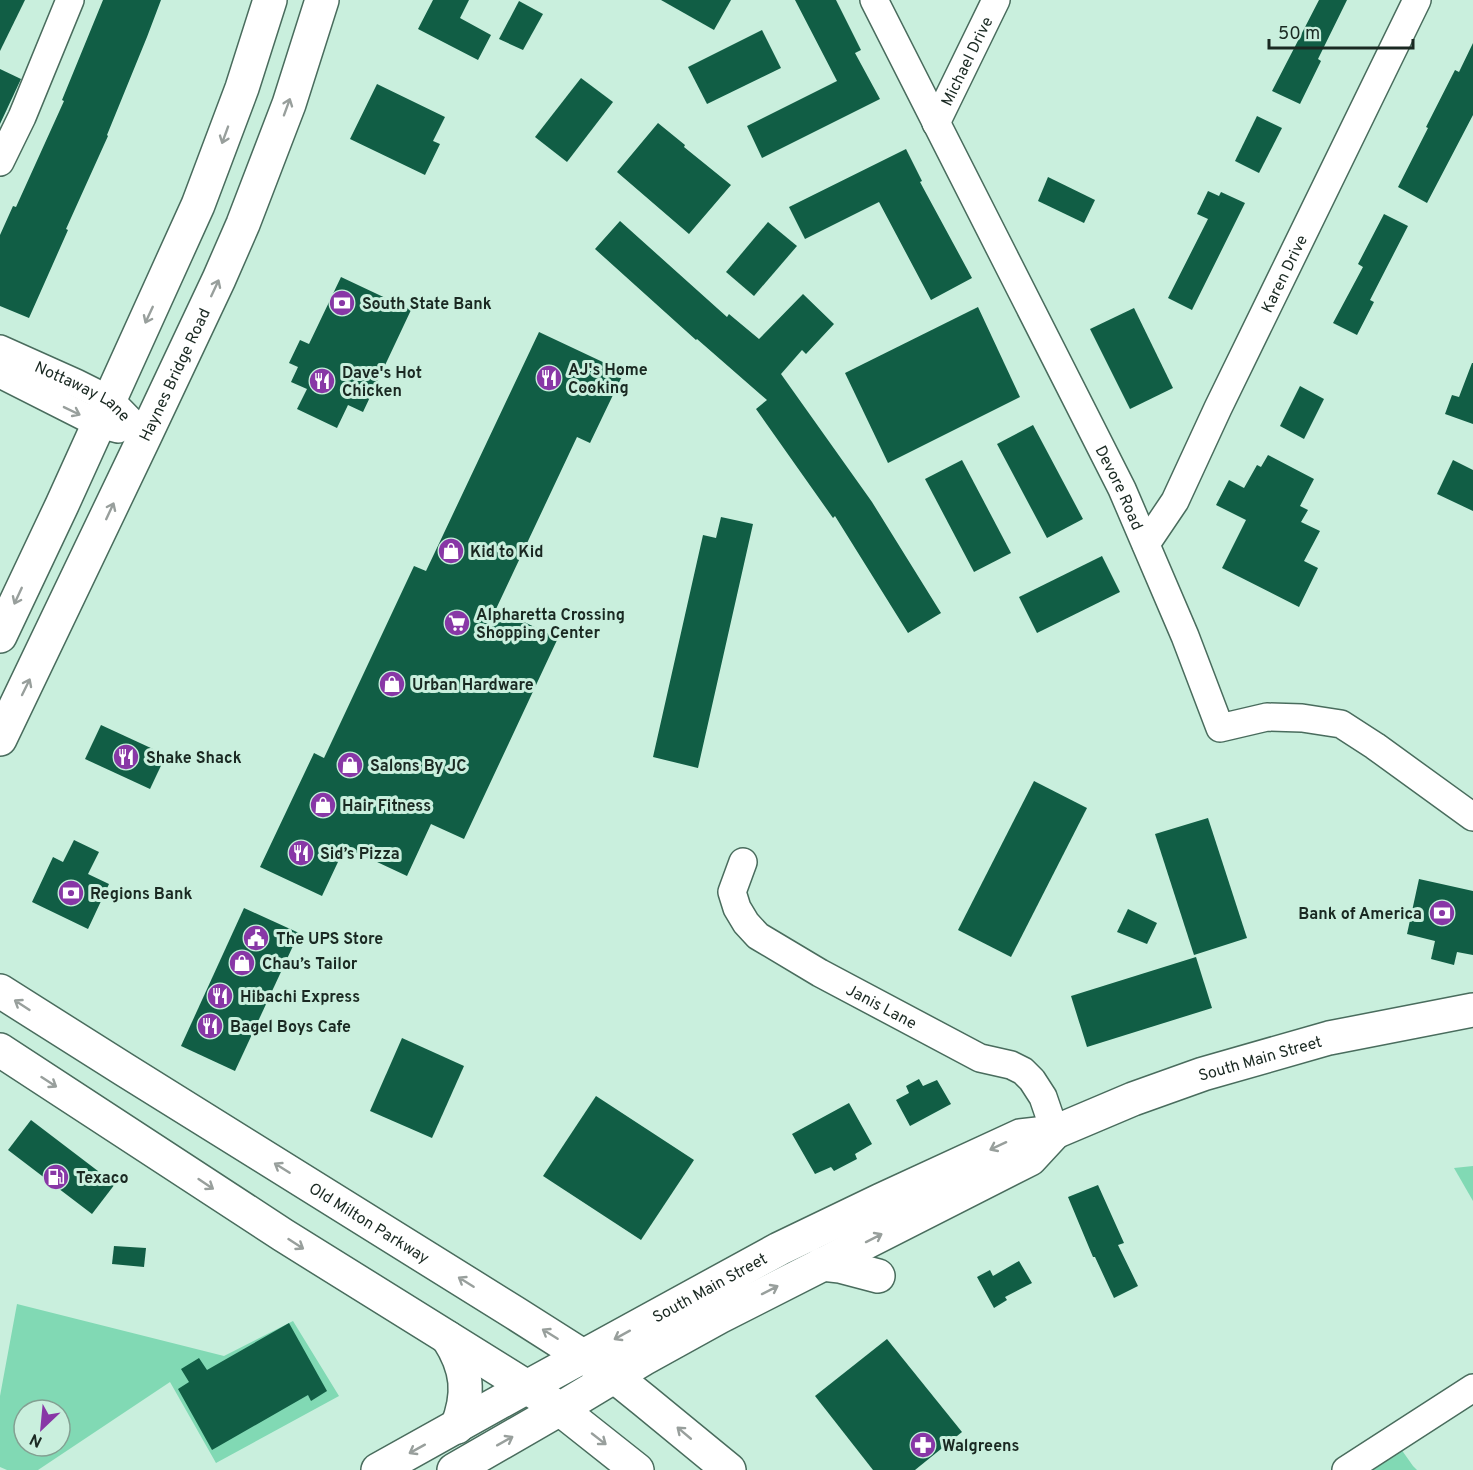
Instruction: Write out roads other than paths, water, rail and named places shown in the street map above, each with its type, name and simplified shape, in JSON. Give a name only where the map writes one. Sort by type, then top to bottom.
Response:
[{"type":"main road","points":[[0,636],[198,206],[242,88],[270,0]]},
{"type":"main road","name":"Haynes Bridge Road","points":[[0,740],[243,224],[289,104],[322,0]]},
{"type":"main road","name":"Old Milton Parkway","points":[[0,991],[584,1356],[614,1376],[729,1470]]},
{"type":"main road","name":"South Main Street","points":[[378,1470],[772,1253],[1020,1136],[1054,1132],[1133,1099],[1203,1074],[1329,1038],[1473,1010]]},
{"type":"main road","points":[[0,1050],[351,1279],[527,1387],[560,1409],[637,1470]]},
{"type":"main road","name":"South Main Street","points":[[454,1470],[719,1317],[1030,1159],[1054,1132]]},
{"type":"main road","points":[[822,1264],[840,1266],[878,1276]]},
{"type":"main road","points":[[448,1338],[460,1358],[466,1387],[465,1400],[457,1427]]},
{"type":"street","points":[[0,162],[22,117],[69,0]]},
{"type":"street","name":"Devore Road","points":[[874,0],[1122,489],[1185,636],[1220,728],[1266,717],[1302,718],[1341,724],[1473,817]]},
{"type":"street","name":"Michael Drive","points":[[936,123],[996,0]]},
{"type":"street","name":"Karen Drive","points":[[1146,544],[1175,501],[1417,0]]},
{"type":"street","name":"Nottaway Lane","points":[[0,349],[76,383],[105,412]]},
{"type":"street","name":"Nottaway Lane","points":[[0,374],[105,412],[145,436]]},
{"type":"street","name":"Janis Lane","points":[[743,862],[732,892],[741,916],[758,936],[820,973],[980,1058],[1011,1065],[1023,1071],[1043,1096],[1054,1132]]},
{"type":"street","points":[[1346,1470],[1473,1388]]},
{"type":"place","name":"South State Bank","points":[[342,303]]},
{"type":"place","name":"AJ's Home Cooking","points":[[549,378]]},
{"type":"place","name":"Dave's Hot Chicken","points":[[322,381]]},
{"type":"place","name":"Kid to Kid","points":[[451,551]]},
{"type":"place","name":"Alpharetta Crossing Shopping Center","points":[[457,623]]},
{"type":"place","name":"Urban Hardware","points":[[392,684]]},
{"type":"place","name":"Shake Shack","points":[[126,757]]},
{"type":"place","name":"Salons By JC","points":[[350,765]]},
{"type":"place","name":"Hair Fitness","points":[[323,805]]},
{"type":"place","name":"Sid’s Pizza","points":[[301,853]]},
{"type":"place","name":"Regions Bank","points":[[71,893]]},
{"type":"place","name":"Bank of America","points":[[1442,913]]},
{"type":"place","name":"The UPS Store","points":[[256,938]]},
{"type":"place","name":"Chau’s Tailor","points":[[242,963]]},
{"type":"place","name":"Hibachi Express","points":[[220,996]]},
{"type":"place","name":"Bagel Boys Cafe","points":[[210,1026]]},
{"type":"place","name":"Texaco","points":[[56,1177]]},
{"type":"place","name":"Walgreens","points":[[923,1445]]}]
